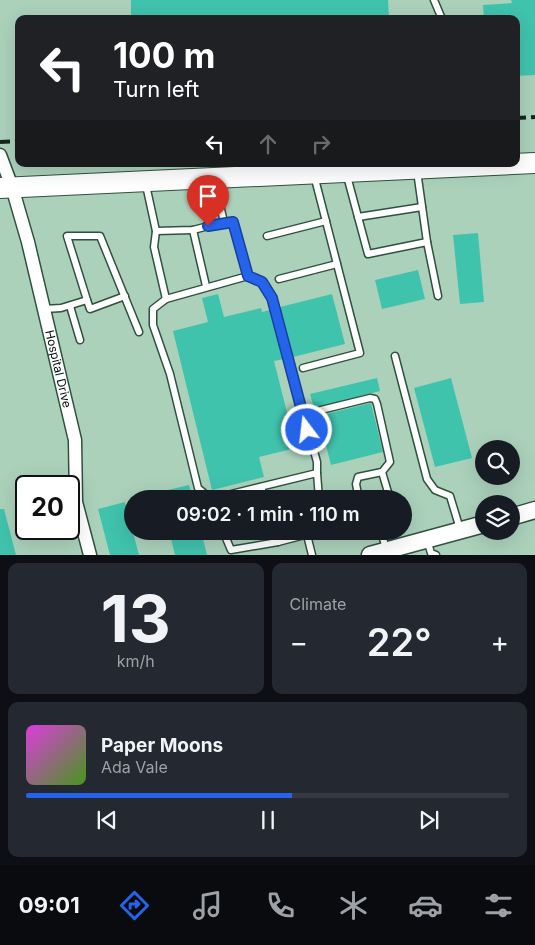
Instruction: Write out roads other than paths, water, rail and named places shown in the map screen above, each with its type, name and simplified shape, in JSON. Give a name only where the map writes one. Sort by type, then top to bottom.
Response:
[{"type":"main road","points":[[520,164],[535,164]]},
{"type":"main road","points":[[6,187],[444,167]]},
{"type":"street","name":"Hospital Drive","points":[[0,155],[6,187],[44,310],[76,440],[76,502],[90,555]]},
{"type":"street","points":[[520,514],[535,510]]},
{"type":"street","points":[[378,553],[431,551],[460,530],[475,526]]},
{"type":"lane","points":[[434,0],[440,15]]},
{"type":"lane","points":[[416,169],[427,242],[438,296]]},
{"type":"lane","points":[[346,172],[368,254],[427,242]]},
{"type":"lane","points":[[303,368],[360,353],[314,174]]},
{"type":"lane","points":[[213,178],[224,222]]},
{"type":"lane","points":[[145,181],[156,231],[154,247],[166,299]]},
{"type":"lane","points":[[358,217],[422,207]]},
{"type":"lane","points":[[267,236],[326,221]]},
{"type":"lane","points":[[156,231],[193,230],[224,222],[233,222],[248,276]]},
{"type":"lane","points":[[193,230],[206,286]]},
{"type":"lane","points":[[125,296],[90,309],[67,236],[100,236],[125,296],[139,332]]},
{"type":"lane","points":[[279,279],[337,264]]},
{"type":"lane","points":[[200,490],[198,488],[170,374],[153,325],[153,309],[166,299],[206,286],[248,276],[262,282],[272,298],[317,462],[319,490]]},
{"type":"lane","points":[[44,310],[70,306],[87,300]]},
{"type":"lane","points":[[70,306],[80,340]]},
{"type":"lane","points":[[395,356],[427,479],[435,490],[450,496],[460,530]]},
{"type":"lane","points":[[321,410],[370,398],[375,400],[390,462],[382,472],[358,477],[356,484],[357,490]]},
{"type":"lane","points":[[382,472],[387,490]]},
{"type":"lane","points":[[249,490],[317,473]]},
{"type":"lane","points":[[226,540],[230,550],[242,552],[286,540]]},
{"type":"lane","points":[[308,540],[312,555]]},
{"type":"lane","points":[[378,553],[380,540]]},
{"type":"railway","points":[[520,118],[535,117]]},
{"type":"railway","points":[[0,142],[15,141]]}]
